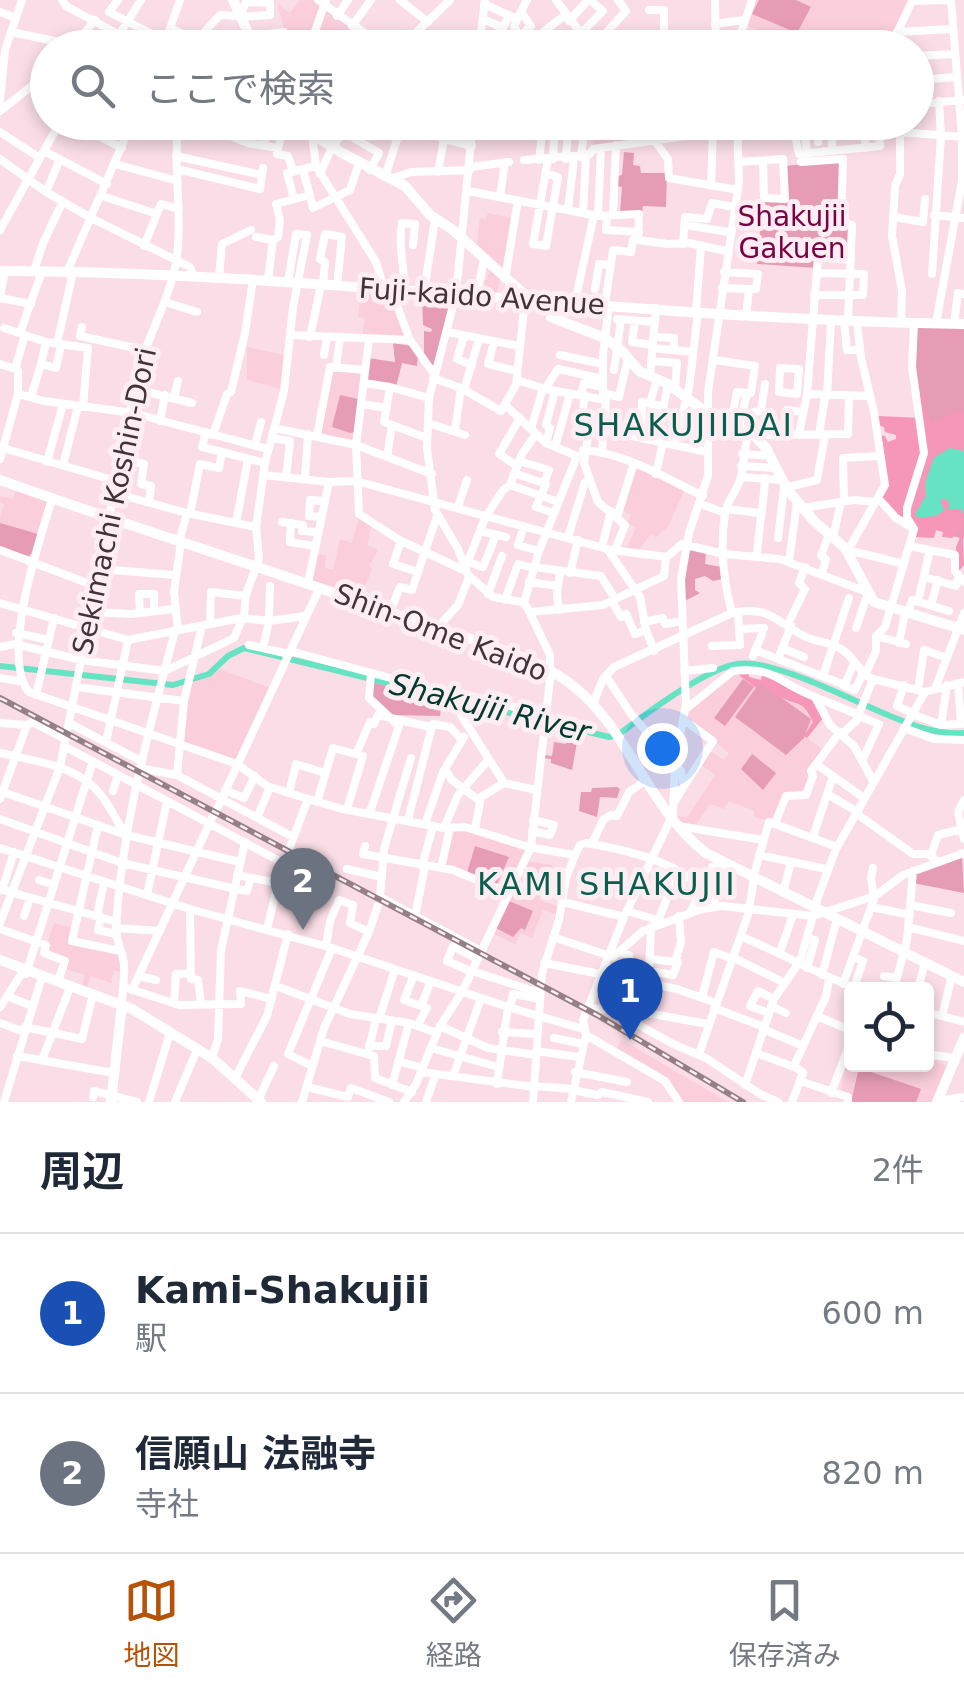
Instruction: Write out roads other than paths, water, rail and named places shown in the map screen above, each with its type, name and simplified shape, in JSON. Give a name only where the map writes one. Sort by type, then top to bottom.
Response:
[{"type":"main road","points":[[233,0],[247,30]]},
{"type":"main road","points":[[323,140],[359,164],[406,186],[435,219],[460,236],[525,299]]},
{"type":"main road","name":"Fuji-kaido Avenue","points":[[2,271],[193,275],[746,316],[959,324]]},
{"type":"main road","points":[[550,300],[552,318],[605,338],[635,368],[707,413],[745,430],[770,456],[800,505],[848,551],[867,592],[877,604],[961,630]]},
{"type":"main road","name":"Shin-Ome Kaido","points":[[0,480],[109,520],[314,585],[551,672],[593,704],[675,822],[697,846],[817,913],[837,919],[964,982]]},
{"type":"main road","points":[[0,964],[92,996]]},
{"type":"main road","points":[[25,972],[122,1006],[212,1058],[258,1101]]},
{"type":"main road","points":[[122,1006],[196,1052],[258,1101]]},
{"type":"main road","points":[[111,1098],[122,1006]]},
{"type":"main road","points":[[937,1102],[961,1049]]},
{"type":"street","points":[[0,100],[11,33],[22,0]]},
{"type":"street","points":[[118,0],[109,12],[139,30]]},
{"type":"street","points":[[120,30],[141,0]]},
{"type":"street","points":[[172,29],[180,0]]},
{"type":"street","points":[[337,16],[348,0]]},
{"type":"street","points":[[352,26],[371,0]]},
{"type":"street","points":[[400,0],[428,22]]},
{"type":"street","points":[[419,30],[450,0]]},
{"type":"street","points":[[472,0],[516,16]]},
{"type":"street","points":[[496,10],[502,0]]},
{"type":"street","points":[[483,19],[503,28],[526,0]]},
{"type":"street","points":[[548,30],[589,0],[602,11],[586,30]]},
{"type":"street","points":[[609,30],[626,11],[618,0]]},
{"type":"street","points":[[715,0],[715,30]]},
{"type":"street","points":[[741,30],[752,0]]},
{"type":"street","points":[[898,30],[911,1],[951,0],[957,36],[954,54],[961,100],[963,175],[960,218],[936,323]]},
{"type":"street","points":[[64,1],[111,30]]},
{"type":"street","points":[[208,30],[220,15],[240,16],[270,16],[270,3],[246,1],[240,16]]},
{"type":"street","points":[[313,30],[322,1],[358,30]]},
{"type":"street","points":[[560,2],[576,30]]},
{"type":"street","points":[[482,30],[484,4]]},
{"type":"street","points":[[649,10],[679,10]]},
{"type":"street","points":[[664,10],[664,30]]},
{"type":"street","points":[[0,12],[16,18]]},
{"type":"street","points":[[87,30],[95,20]]},
{"type":"street","points":[[715,24],[744,20]]},
{"type":"street","points":[[0,31],[30,37]]},
{"type":"street","points":[[934,55],[954,54]]},
{"type":"street","points":[[2,77],[25,89]]},
{"type":"street","points":[[934,79],[956,77]]},
{"type":"street","points":[[0,111],[30,86]]},
{"type":"street","points":[[934,102],[961,100]]},
{"type":"street","points":[[939,102],[936,215],[927,273],[945,274]]},
{"type":"street","points":[[0,132],[108,184]]},
{"type":"street","points":[[934,134],[963,137]]},
{"type":"street","points":[[1,227],[50,140]]},
{"type":"street","points":[[107,140],[122,148]]},
{"type":"street","points":[[41,364],[56,368],[70,272],[125,140]]},
{"type":"street","name":"Sekimachi Koshin-Dori","points":[[5,891],[26,856],[60,767],[134,389],[176,260],[180,209],[177,140]]},
{"type":"street","points":[[242,141],[268,146],[268,140]]},
{"type":"street","points":[[280,140],[277,154],[288,156],[292,171]]},
{"type":"street","points":[[313,140],[318,170],[376,262],[410,340],[433,376],[499,411],[519,380],[525,299]]},
{"type":"street","points":[[318,170],[337,140]]},
{"type":"street","points":[[359,140],[379,152],[370,170]]},
{"type":"street","points":[[398,140],[388,178],[410,172],[470,169],[507,162],[500,196]]},
{"type":"street","points":[[438,172],[448,140],[472,146]]},
{"type":"street","points":[[472,140],[456,294],[433,376],[427,438],[437,516],[467,570],[488,594],[524,603]]},
{"type":"street","points":[[541,140],[546,173],[533,244],[542,247],[546,246],[558,176],[546,173]]},
{"type":"street","points":[[572,140],[607,230],[726,251]]},
{"type":"street","points":[[568,210],[580,140]]},
{"type":"street","points":[[524,160],[577,157],[592,149],[651,140],[668,160],[669,178],[738,190]]},
{"type":"street","points":[[711,186],[712,140]]},
{"type":"street","points":[[571,1102],[588,1011],[625,914],[650,860],[675,822],[674,763],[686,709],[681,579],[686,545],[708,476],[707,413],[726,251],[738,190],[738,140]]},
{"type":"street","points":[[795,140],[804,158],[843,159],[841,222],[852,224],[846,350],[860,350]]},
{"type":"street","points":[[804,140],[804,158]]},
{"type":"street","points":[[832,140],[832,151]]},
{"type":"street","points":[[865,140],[866,148]]},
{"type":"street","points":[[804,158],[880,146],[880,140]]},
{"type":"street","points":[[900,140],[893,244],[902,293],[901,323]]},
{"type":"street","points":[[575,302],[616,145]]},
{"type":"street","points":[[599,215],[601,148]]},
{"type":"street","points":[[176,156],[262,171],[260,189],[176,169]]},
{"type":"street","points":[[0,159],[91,218],[190,267],[193,275]]},
{"type":"street","points":[[46,192],[60,159]]},
{"type":"street","points":[[739,162],[783,160],[784,199],[764,198],[763,161]]},
{"type":"street","points":[[116,164],[178,181]]},
{"type":"street","points":[[303,169],[313,208],[351,190],[359,164]]},
{"type":"street","points":[[294,199],[287,174],[318,170]]},
{"type":"street","points":[[938,180],[963,175]]},
{"type":"street","points":[[468,191],[599,215],[639,214],[638,236],[630,252],[613,250],[610,264],[602,452]]},
{"type":"street","points":[[273,240],[278,237],[280,220],[276,204],[310,195]]},
{"type":"street","points":[[102,196],[157,214]]},
{"type":"street","points":[[893,218],[924,222],[925,198]]},
{"type":"street","points":[[505,279],[518,200]]},
{"type":"street","points":[[15,369],[43,243],[64,202]]},
{"type":"street","points":[[683,244],[685,217],[707,219],[712,203],[734,206]]},
{"type":"street","points":[[144,246],[162,204],[180,209]]},
{"type":"street","points":[[925,214],[960,218]]},
{"type":"street","points":[[424,292],[435,219]]},
{"type":"street","points":[[405,290],[399,242],[403,222],[415,224],[413,245]]},
{"type":"street","points":[[691,226],[729,232]]},
{"type":"street","points":[[674,444],[687,397],[703,227]]},
{"type":"street","points":[[219,277],[222,244],[253,233],[273,240]]},
{"type":"street","points":[[0,647],[15,644],[81,660],[165,671],[234,638],[244,618],[246,596],[259,559],[256,527],[265,463],[284,391],[297,233],[308,235],[294,282]]},
{"type":"street","points":[[310,337],[326,262],[320,260],[325,234],[341,236],[337,286]]},
{"type":"street","points":[[268,280],[273,240]]},
{"type":"street","points":[[402,244],[430,247]]},
{"type":"street","points":[[799,434],[807,394],[803,382],[798,369],[780,368],[779,393],[797,394],[803,382],[819,257],[851,260]]},
{"type":"street","points":[[477,296],[484,259]]},
{"type":"street","points":[[404,262],[428,263]]},
{"type":"street","points":[[595,289],[599,264],[610,264]]},
{"type":"street","points":[[2,271],[0,297],[31,304]]},
{"type":"street","points":[[722,288],[756,289],[758,274],[724,272]]},
{"type":"street","points":[[814,294],[863,296],[864,275],[817,272]]},
{"type":"street","points":[[253,280],[246,334],[231,392],[202,448],[265,463]]},
{"type":"street","points":[[746,316],[749,290]]},
{"type":"street","points":[[959,324],[958,294],[964,294]]},
{"type":"street","points":[[165,302],[197,312]]},
{"type":"street","points":[[656,308],[651,361],[662,382],[656,474]]},
{"type":"street","points":[[608,318],[654,322]]},
{"type":"street","points":[[614,370],[621,320]]},
{"type":"street","points":[[741,477],[784,483],[817,480],[831,320]]},
{"type":"street","points":[[634,321],[632,342],[674,339],[674,350],[693,352]]},
{"type":"street","points":[[850,321],[870,396],[885,485],[848,551],[904,564]]},
{"type":"street","points":[[775,823],[786,796],[806,795],[811,771],[861,710],[876,636],[885,627],[910,546],[914,529],[907,508],[924,453],[912,367],[914,323]]},
{"type":"street","points":[[82,327],[80,336],[144,350]]},
{"type":"street","points":[[4,328],[46,342],[88,348],[81,406],[63,465]]},
{"type":"street","points":[[447,332],[519,346]]},
{"type":"street","points":[[290,334],[410,340]]},
{"type":"street","points":[[464,336],[457,360],[472,365]]},
{"type":"street","points":[[324,355],[327,338]]},
{"type":"street","points":[[336,367],[340,338]]},
{"type":"street","points":[[350,353],[353,338]]},
{"type":"street","points":[[370,339],[356,445],[360,514],[400,540],[467,570],[483,568],[496,535]]},
{"type":"street","points":[[455,430],[462,389],[479,339]]},
{"type":"street","points":[[30,398],[46,342]]},
{"type":"street","points":[[494,342],[488,364],[519,380]]},
{"type":"street","points":[[560,355],[625,372]]},
{"type":"street","points":[[502,368],[500,375],[583,395],[622,384],[628,357]]},
{"type":"street","points":[[436,628],[458,605],[486,518],[510,484],[533,432],[574,358]]},
{"type":"street","points":[[714,360],[780,371]]},
{"type":"street","points":[[650,402],[677,363],[651,361]]},
{"type":"street","points":[[0,364],[18,371],[18,394],[0,459]]},
{"type":"street","points":[[745,430],[736,394],[751,392],[755,366]]},
{"type":"street","points":[[304,478],[330,367],[365,370]]},
{"type":"street","points":[[550,445],[556,370],[568,371],[602,388]]},
{"type":"street","points":[[158,380],[162,394],[160,421]]},
{"type":"street","points":[[148,417],[162,394],[178,382]]},
{"type":"street","points":[[364,382],[429,398]]},
{"type":"street","points":[[740,644],[740,630],[723,579],[721,538],[726,511],[741,477],[745,430],[754,412],[761,412],[765,384]]},
{"type":"street","points":[[390,387],[384,423],[427,438]]},
{"type":"street","points":[[134,389],[192,402]]},
{"type":"street","points":[[550,445],[550,428],[546,425],[555,391]]},
{"type":"street","points":[[18,394],[130,413],[268,449]]},
{"type":"street","points":[[807,394],[870,396]]},
{"type":"street","points":[[583,395],[582,415],[591,417],[584,464],[589,480],[598,502],[625,525],[608,549]]},
{"type":"street","points":[[745,430],[783,435],[848,434],[849,397]]},
{"type":"street","points":[[641,438],[642,402],[681,417]]},
{"type":"street","points":[[47,462],[63,404]]},
{"type":"street","points":[[361,404],[387,408]]},
{"type":"street","points":[[505,405],[550,445],[577,456]]},
{"type":"street","points":[[783,435],[787,410],[803,412]]},
{"type":"street","points":[[520,418],[499,454],[544,483],[536,507],[554,513]]},
{"type":"street","points":[[255,445],[261,422]]},
{"type":"street","points":[[428,423],[465,435]]},
{"type":"street","points":[[659,424],[678,429]]},
{"type":"street","points":[[386,458],[392,425]]},
{"type":"street","points":[[604,430],[708,452]]},
{"type":"street","points":[[273,433],[313,435],[356,445],[432,474]]},
{"type":"street","points":[[273,433],[290,440],[286,477]]},
{"type":"street","points":[[616,456],[620,433]]},
{"type":"street","points":[[234,456],[238,440]]},
{"type":"street","points":[[3,448],[151,486],[149,502]]},
{"type":"street","points":[[408,1097],[531,848],[551,672],[550,654],[524,603],[539,551],[580,450],[602,452],[634,463],[726,511],[760,513]]},
{"type":"street","points":[[122,1006],[127,988],[116,928],[126,836],[140,764],[176,631],[175,576],[180,542],[200,464],[219,468],[222,452]]},
{"type":"street","points":[[742,454],[770,456]]},
{"type":"street","points":[[822,573],[826,559],[821,556],[843,502],[843,458],[878,456]]},
{"type":"street","points":[[120,459],[144,464],[140,484]]},
{"type":"street","points":[[236,523],[248,459]]},
{"type":"street","points":[[634,463],[614,514],[608,549],[640,597],[654,651]]},
{"type":"street","points":[[741,466],[776,468]]},
{"type":"street","points":[[263,475],[356,482],[608,549],[666,557]]},
{"type":"street","points":[[758,557],[765,478]]},
{"type":"street","points":[[458,508],[467,480]]},
{"type":"street","points":[[560,610],[558,586],[573,539],[580,495],[589,480]]},
{"type":"street","points":[[127,988],[138,976],[154,944],[306,616],[314,585],[315,546],[330,482]]},
{"type":"street","points":[[241,483],[262,486]]},
{"type":"street","points":[[778,538],[784,483]]},
{"type":"street","points":[[510,484],[558,502]]},
{"type":"street","points":[[114,493],[188,514],[256,527]]},
{"type":"street","points":[[19,681],[15,644],[20,608],[52,499]]},
{"type":"street","points":[[321,518],[309,516],[310,500],[324,502]]},
{"type":"street","points":[[789,562],[800,505],[876,500],[914,529]]},
{"type":"street","points":[[390,612],[400,588],[412,590],[437,516]]},
{"type":"street","points":[[315,546],[290,542],[286,522],[318,532]]},
{"type":"street","points":[[524,526],[518,545],[539,551]]},
{"type":"street","points":[[480,531],[506,538]]},
{"type":"street","points":[[400,540],[393,564],[418,572]]},
{"type":"street","points":[[530,612],[604,605],[664,576],[666,557],[680,545],[686,545],[789,562],[867,592],[860,629],[842,623]]},
{"type":"street","points":[[910,546],[956,555],[954,567],[961,580],[956,586],[924,577]]},
{"type":"street","points":[[0,550],[96,586]]},
{"type":"street","points":[[918,601],[930,550]]},
{"type":"street","points":[[488,594],[502,556]]},
{"type":"street","points":[[505,600],[518,564],[601,576],[621,617],[626,614],[635,634],[664,618],[665,624],[682,620]]},
{"type":"street","points":[[778,659],[805,589],[799,584],[805,568]]},
{"type":"street","points":[[99,570],[175,576]]},
{"type":"street","points":[[931,605],[938,580]]},
{"type":"street","points":[[529,582],[558,586]]},
{"type":"street","points":[[263,648],[270,586]]},
{"type":"street","points":[[177,776],[184,701],[212,592],[246,596]]},
{"type":"street","points":[[140,613],[140,594],[154,594],[154,612]]},
{"type":"street","points":[[823,676],[850,598]]},
{"type":"street","points":[[876,636],[902,644],[911,600],[949,611]]},
{"type":"street","points":[[0,603],[128,640],[244,618],[269,621],[306,616]]},
{"type":"street","points":[[90,612],[174,609]]},
{"type":"street","points":[[593,704],[606,676],[622,662],[735,612],[770,613],[806,637],[848,653],[867,676],[926,690],[956,683]]},
{"type":"street","points":[[745,1085],[771,1006],[783,982],[804,964],[807,938],[826,870],[837,846],[947,658],[964,614]]},
{"type":"street","points":[[36,694],[54,618]]},
{"type":"street","points":[[740,630],[778,659],[855,690],[867,676]]},
{"type":"street","points":[[16,634],[49,640]]},
{"type":"street","points":[[106,742],[128,640]]},
{"type":"street","points":[[712,646],[759,642]]},
{"type":"street","points":[[249,645],[465,701]]},
{"type":"street","points":[[782,648],[804,657]]},
{"type":"street","points":[[926,690],[924,650],[947,658]]},
{"type":"street","points":[[845,685],[854,663]]},
{"type":"street","points":[[684,671],[713,668]]},
{"type":"street","points":[[686,709],[732,670],[778,675],[800,692],[861,710],[879,724],[862,761]]},
{"type":"street","points":[[606,676],[637,721],[683,775],[684,786]]},
{"type":"street","points":[[0,678],[19,681],[36,694],[237,764],[270,787],[289,793],[346,809],[447,828],[475,829],[531,848],[576,855]]},
{"type":"street","points":[[370,678],[367,692],[372,701],[398,722]]},
{"type":"street","points":[[77,679],[117,693],[184,701]]},
{"type":"street","points":[[909,719],[941,726],[961,724],[962,700],[956,683]]},
{"type":"street","points":[[941,726],[956,683]]},
{"type":"street","points":[[904,685],[897,706],[909,719],[934,739],[964,740]]},
{"type":"street","points":[[536,790],[504,783],[461,718],[466,695],[546,719]]},
{"type":"street","points":[[815,697],[873,781]]},
{"type":"street","points":[[828,721],[836,705]]},
{"type":"street","points":[[943,713],[961,718]]},
{"type":"street","points":[[0,715],[7,718],[6,723],[16,720],[26,725]]},
{"type":"street","points":[[356,754],[370,722],[374,724],[378,715],[398,722],[450,727],[462,740]]},
{"type":"street","points":[[674,802],[713,741],[684,720]]},
{"type":"street","points":[[240,862],[126,836],[1,794],[26,725],[32,722],[93,762],[167,801],[213,817],[245,842],[318,878]]},
{"type":"street","points":[[370,812],[398,722]]},
{"type":"street","points":[[69,723],[140,764],[223,795],[292,838]]},
{"type":"street","points":[[408,820],[432,726]]},
{"type":"street","points":[[414,916],[429,825],[446,768],[468,729]]},
{"type":"street","points":[[288,850],[333,748],[363,756],[346,809]]},
{"type":"street","points":[[0,753],[60,767],[86,783],[100,794],[126,836]]},
{"type":"street","points":[[427,756],[440,760],[464,789],[480,801]]},
{"type":"street","points":[[412,758],[383,858],[381,898],[479,955]]},
{"type":"street","points":[[441,868],[447,828],[464,789],[489,760]]},
{"type":"street","points":[[0,1007],[25,972],[93,762]]},
{"type":"street","points":[[289,793],[296,764],[325,773]]},
{"type":"street","points":[[816,764],[864,798]]},
{"type":"street","points":[[112,791],[118,775]]},
{"type":"street","points":[[223,795],[244,798],[254,776]]},
{"type":"street","points":[[814,837],[833,776]]},
{"type":"street","points":[[474,777],[491,792]]},
{"type":"street","points":[[592,844],[603,820],[617,816],[629,792],[646,780]]},
{"type":"street","points":[[475,829],[480,801],[504,783]]},
{"type":"street","points":[[257,818],[270,787]]},
{"type":"street","points":[[827,794],[913,854],[935,858],[964,853]]},
{"type":"street","points":[[935,858],[938,834],[963,827],[958,809],[964,800]]},
{"type":"street","points":[[147,895],[167,801]]},
{"type":"street","points":[[532,831],[550,835],[554,825],[533,816]]},
{"type":"street","points":[[0,819],[152,870],[249,890],[251,878]]},
{"type":"street","points":[[675,822],[763,840]]},
{"type":"street","points":[[699,1054],[742,937],[768,822],[837,846]]},
{"type":"street","points":[[98,826],[72,941],[120,950]]},
{"type":"street","points":[[212,1058],[218,1039],[220,955],[245,842]]},
{"type":"street","points":[[533,1102],[544,963],[566,878],[581,844],[674,868],[704,886],[718,906]]},
{"type":"street","points":[[365,846],[363,854],[453,870],[509,893]]},
{"type":"street","points":[[0,848],[190,910],[288,934],[538,1016],[584,1036],[664,1082],[679,1102]]},
{"type":"street","points":[[14,852],[4,869],[1,920],[46,945],[44,952],[65,961],[58,981]]},
{"type":"street","points":[[760,855],[826,870]]},
{"type":"street","points":[[553,938],[610,956],[622,952],[640,932],[655,924],[718,906],[793,915],[817,913],[874,896],[894,880],[935,858]]},
{"type":"street","points":[[783,893],[792,862]]},
{"type":"street","points":[[267,928],[283,864]]},
{"type":"street","points":[[690,913],[712,867],[722,870],[726,864]]},
{"type":"street","points":[[641,1012],[655,924],[673,882],[669,878],[674,868]]},
{"type":"street","points":[[742,937],[843,984],[871,908],[873,868]]},
{"type":"street","points":[[346,870],[382,877]]},
{"type":"street","points":[[896,982],[908,927],[913,871]]},
{"type":"street","points":[[237,875],[278,883]]},
{"type":"street","points":[[39,880],[54,885]]},
{"type":"street","points":[[99,917],[104,882]]},
{"type":"street","points":[[5,891],[99,917],[116,928],[160,931]]},
{"type":"street","points":[[845,906],[847,894]]},
{"type":"street","points":[[24,916],[30,898]]},
{"type":"street","points":[[312,1066],[288,1054],[312,999],[329,947],[330,921],[340,900],[353,905],[350,923],[370,932]]},
{"type":"street","points":[[562,902],[595,904],[655,924]]},
{"type":"street","points":[[302,1102],[332,1007],[370,932],[378,905]]},
{"type":"street","points":[[871,908],[951,913]]},
{"type":"street","points":[[190,910],[191,973],[192,980],[198,980],[201,1003]]},
{"type":"street","points":[[780,952],[793,915]]},
{"type":"street","points":[[675,962],[681,942],[679,916]]},
{"type":"street","points":[[794,1067],[817,1016],[837,919]]},
{"type":"street","points":[[908,927],[964,940]]},
{"type":"street","points":[[235,1078],[272,1000],[288,934]]},
{"type":"street","points":[[295,949],[299,938]]},
{"type":"street","points":[[479,955],[453,946],[447,961],[540,996]]},
{"type":"street","points":[[622,952],[628,955],[624,978]]},
{"type":"street","points":[[702,997],[714,952],[783,982]]},
{"type":"street","points":[[854,957],[863,960],[858,982]]},
{"type":"street","points":[[650,959],[678,962],[673,975],[650,971]]},
{"type":"street","points":[[920,982],[925,962]]},
{"type":"street","points":[[544,963],[648,982],[702,997],[803,1046]]},
{"type":"street","points":[[368,1050],[395,969]]},
{"type":"street","points":[[174,1004],[176,974],[191,973]]},
{"type":"street","points":[[392,1084],[413,1024],[426,1008],[404,1000],[414,975]]},
{"type":"street","points":[[138,976],[156,980]]},
{"type":"street","points":[[884,976],[897,978]]},
{"type":"street","points":[[942,1016],[952,976]]},
{"type":"street","points":[[4,1102],[41,980]]},
{"type":"street","points":[[420,1006],[431,981]]},
{"type":"street","points":[[276,986],[332,1007],[439,1030],[500,1051],[579,1056]]},
{"type":"street","points":[[127,988],[174,1004],[240,1004],[240,991],[272,1000]]},
{"type":"street","points":[[42,1060],[68,990]]},
{"type":"street","points":[[497,1084],[502,1032],[513,994],[540,996]]},
{"type":"street","points":[[7,996],[32,1006]]},
{"type":"street","points":[[0,1023],[82,1040],[92,996]]},
{"type":"street","points":[[452,1076],[481,998]]},
{"type":"street","points":[[771,1006],[786,1013]]},
{"type":"street","points":[[612,1010],[699,1054],[778,1102]]},
{"type":"street","points":[[588,1011],[641,1012],[708,1024]]},
{"type":"street","points":[[934,1014],[964,1022]]},
{"type":"street","points":[[817,1016],[844,1030]]},
{"type":"street","points":[[320,1041],[368,1050],[385,1048],[392,1020]]},
{"type":"street","points":[[502,1032],[537,1034]]},
{"type":"street","points":[[150,1102],[169,1036]]},
{"type":"street","points":[[554,1038],[584,1036]]},
{"type":"street","points":[[430,1048],[498,1067]]},
{"type":"street","points":[[934,1053],[961,1049]]},
{"type":"street","points":[[368,1050],[374,1056],[375,1078],[392,1084],[408,1097],[423,1102],[436,1076]]},
{"type":"street","points":[[176,1102],[196,1052]]},
{"type":"street","points":[[756,1053],[803,1072],[792,1102]]},
{"type":"street","points":[[17,1056],[114,1073]]},
{"type":"street","points":[[831,1093],[844,1056]]},
{"type":"street","points":[[398,1061],[436,1076],[602,1092],[648,1102]]},
{"type":"street","points":[[258,1101],[274,1066]]},
{"type":"street","points":[[0,1070],[12,1074]]},
{"type":"street","points":[[575,1072],[626,1082]]},
{"type":"street","points":[[800,1081],[848,1098],[848,1102]]},
{"type":"street","points":[[307,1087],[348,1098],[351,1088],[390,1102]]},
{"type":"street","points":[[321,1102],[324,1090]]},
{"type":"street","points":[[93,1097],[94,1092],[138,1102]]},
{"type":"street","points":[[937,1102],[964,1099]]},
{"type":"waterway","name":"Shakujii River","points":[[0,666],[173,685],[209,674],[228,656],[244,648],[609,737],[618,735],[709,674],[737,664],[752,664],[810,681],[913,725],[964,733]]},
{"type":"railway","points":[[0,698],[597,1015],[743,1102]]},
{"type":"place","name":"信願山 法融寺","points":[[303,930]]},
{"type":"place","name":"Kami-Shakujii","points":[[630,1040]]},
{"type":"district","name":"SHAKUJIIDAI","points":[[684,425]]},
{"type":"district","name":"KAMI SHAKUJII","points":[[607,884]]},
{"type":"park label","name":"Shakujii Gakuen","points":[[792,232]]}]
